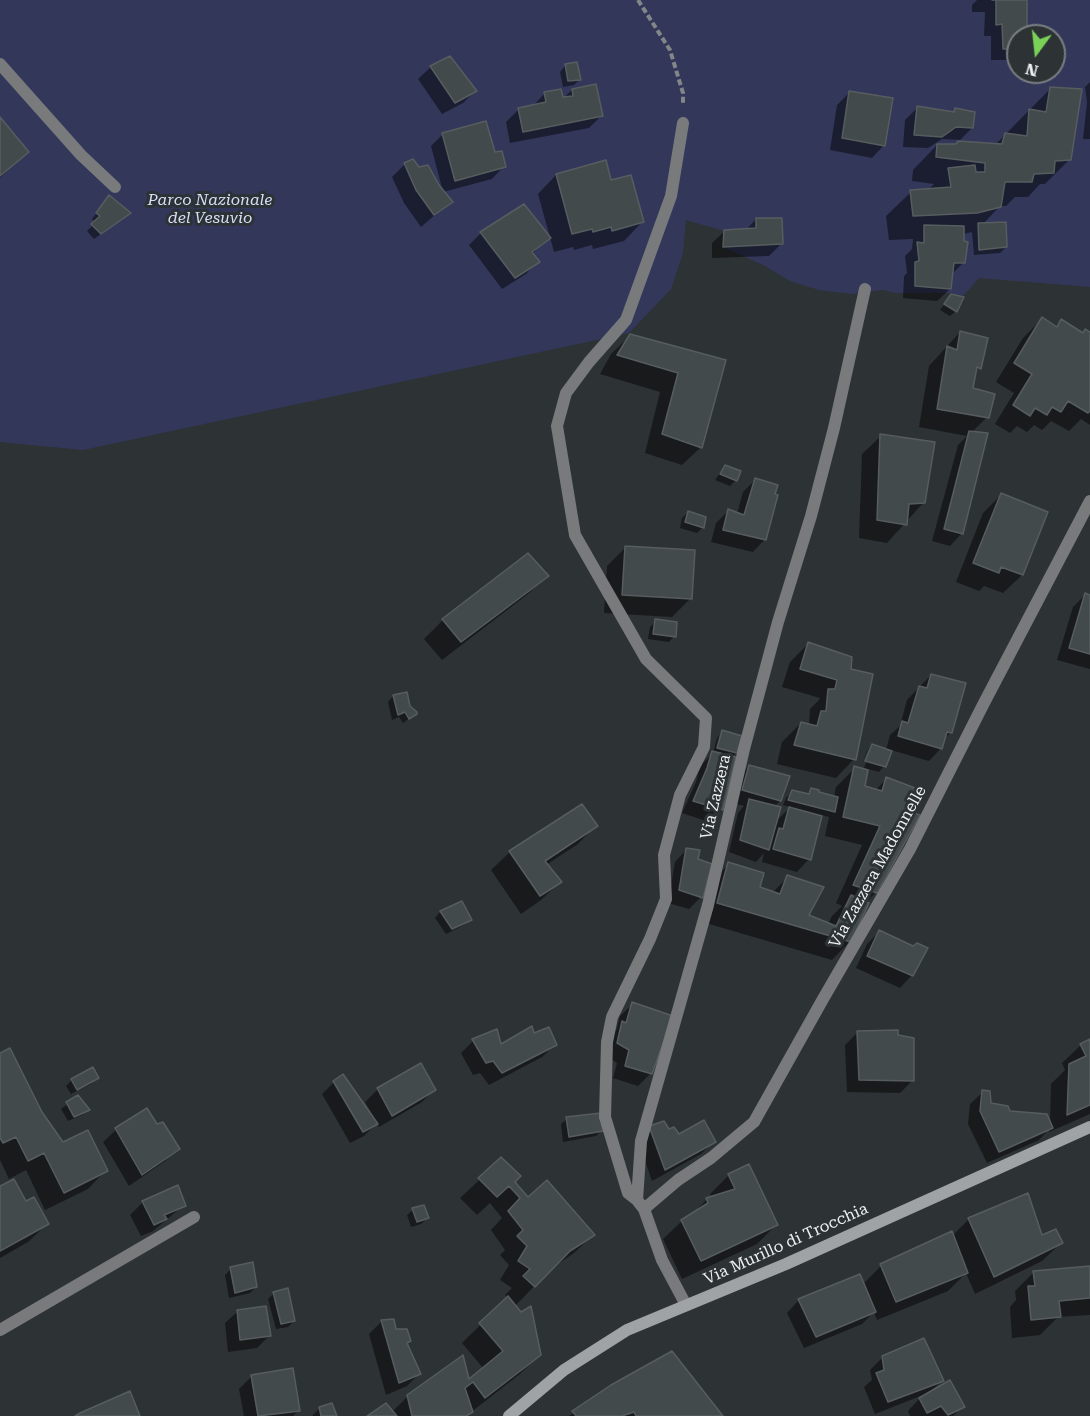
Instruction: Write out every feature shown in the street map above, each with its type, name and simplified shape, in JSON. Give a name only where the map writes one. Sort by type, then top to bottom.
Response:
[{"type":"street","points":[[0,64],[81,155],[115,187]]},
{"type":"street","points":[[641,1204],[628,1193],[605,1117],[607,1042],[612,1017],[650,939],[666,899],[664,855],[680,795],[704,747],[706,718],[646,658],[574,535],[557,426],[566,393],[589,362],[626,320],[671,196],[683,123]]},
{"type":"street","name":"Via Zazzera","points":[[686,1305],[662,1260],[641,1204],[641,1141],[708,905],[744,749],[819,483],[865,289]]},
{"type":"street","name":"Via Zazzera Madonnelle","points":[[641,1204],[711,1158],[754,1122],[910,849],[1090,501]]},
{"type":"street","name":"Via Murillo di Trocchia","points":[[509,1416],[564,1370],[627,1329],[786,1264],[1090,1127]]},
{"type":"street","points":[[0,1330],[194,1217]]},
{"type":"path","points":[[638,0],[670,50],[682,93],[683,123]]},
{"type":"green space","name":"Parco Nazionale del Vesuvio","points":[[0,0],[1090,0],[1090,287],[979,278],[963,296],[951,293],[896,293],[883,290],[851,294],[819,290],[790,281],[763,265],[725,248],[724,231],[686,220],[683,253],[671,289],[629,333],[83,450],[0,442]]},
{"type":"building","points":[[996,0],[1027,0],[1027,24],[1006,24],[1006,49],[1003,49],[1002,24],[996,25]]},
{"type":"building","points":[[450,56],[477,91],[455,103],[430,66]]},
{"type":"building","points":[[577,62],[581,80],[568,81],[565,64]]},
{"type":"building","points":[[596,84],[603,116],[523,132],[518,108],[546,102],[544,92],[561,89],[563,97],[573,96],[572,89]]},
{"type":"building","points":[[1050,87],[1082,89],[1071,160],[1055,161],[1054,173],[1034,174],[1032,182],[1005,182],[1001,207],[977,213],[913,216],[910,190],[951,187],[948,168],[975,165],[976,172],[985,172],[985,163],[936,157],[937,144],[956,144],[958,141],[1002,144],[1005,133],[1027,136],[1029,109],[1046,112]]},
{"type":"building","points":[[849,91],[893,98],[885,146],[842,138]]},
{"type":"building","points":[[917,106],[954,112],[955,108],[975,112],[973,128],[956,127],[942,137],[914,135]]},
{"type":"building","points":[[0,117],[29,152],[0,176]]},
{"type":"building","points":[[486,121],[495,152],[502,151],[506,167],[455,181],[442,133]]},
{"type":"building","points":[[413,159],[419,167],[428,165],[439,185],[453,202],[434,215],[416,190],[404,163]]},
{"type":"building","points":[[606,160],[611,180],[631,175],[644,222],[612,231],[611,227],[572,234],[556,174]]},
{"type":"building","points":[[109,195],[131,213],[101,234],[91,224],[100,216],[96,213]]},
{"type":"building","points":[[524,204],[551,238],[532,252],[540,262],[515,278],[480,232]]},
{"type":"building","points":[[756,218],[782,218],[783,244],[723,247],[724,230],[756,228]]},
{"type":"building","points":[[1006,222],[1007,247],[979,250],[978,223]]},
{"type":"building","points":[[924,225],[964,226],[964,241],[968,242],[965,263],[954,263],[951,289],[915,286],[915,262],[919,261],[917,242],[924,243]]},
{"type":"building","points":[[951,294],[964,297],[957,312],[944,304]]},
{"type":"building","points":[[1042,317],[1057,327],[1061,319],[1083,333],[1085,329],[1090,332],[1090,411],[1088,413],[1068,401],[1061,412],[1052,407],[1047,415],[1035,408],[1030,416],[1013,405],[1032,374],[1014,363]]},
{"type":"building","points":[[960,331],[988,338],[981,369],[977,367],[973,388],[995,394],[989,418],[937,409],[947,346],[957,350]]},
{"type":"building","points":[[630,334],[726,360],[702,448],[662,434],[678,373],[617,355]]},
{"type":"building","points":[[969,431],[988,433],[963,534],[944,529]]},
{"type":"building","points":[[880,434],[935,442],[925,503],[909,504],[907,525],[877,520]]},
{"type":"building","points":[[725,465],[741,471],[737,481],[720,474]]},
{"type":"building","points":[[755,478],[778,485],[775,494],[778,495],[766,540],[723,530],[728,509],[744,515]]},
{"type":"building","points":[[1001,493],[1048,512],[1023,575],[1001,567],[999,573],[973,563]]},
{"type":"building","points":[[688,511],[706,517],[704,528],[685,522]]},
{"type":"building","points":[[625,546],[695,550],[692,599],[622,595]]},
{"type":"building","points":[[528,553],[549,576],[461,642],[442,619]]},
{"type":"building","points":[[1085,593],[1090,595],[1090,654],[1069,648]]},
{"type":"building","points":[[655,619],[677,622],[676,637],[653,634]]},
{"type":"building","points":[[808,642],[852,657],[851,669],[873,674],[856,760],[794,745],[801,722],[817,726],[821,711],[826,711],[828,689],[835,689],[837,680],[800,669]]},
{"type":"building","points":[[931,674],[966,683],[952,733],[947,732],[942,749],[898,736],[902,721],[908,723],[919,686],[927,688]]},
{"type":"building","points":[[407,692],[410,706],[417,712],[409,719],[405,712],[398,715],[393,695]]},
{"type":"building","points":[[722,730],[742,736],[737,753],[717,748]]},
{"type":"building","points":[[872,744],[892,751],[886,767],[865,761]]},
{"type":"building","points":[[712,751],[736,757],[723,810],[693,801]]},
{"type":"building","points":[[749,765],[790,776],[781,801],[742,790]]},
{"type":"building","points":[[854,766],[868,770],[865,786],[882,791],[886,777],[915,788],[906,811],[920,815],[877,893],[853,885],[880,826],[843,817]]},
{"type":"building","points":[[811,788],[838,797],[835,812],[788,800],[792,790],[809,794]]},
{"type":"building","points":[[749,799],[781,807],[769,850],[740,840]]},
{"type":"building","points":[[582,804],[598,826],[545,861],[562,882],[540,896],[509,851]]},
{"type":"building","points":[[789,807],[822,816],[811,860],[773,849],[779,828],[783,829]]},
{"type":"building","points":[[686,848],[700,850],[698,859],[712,864],[703,898],[679,890]]},
{"type":"building","points":[[728,862],[764,873],[760,887],[780,894],[787,875],[824,887],[809,915],[836,926],[851,895],[869,903],[851,942],[717,903]]},
{"type":"building","points":[[462,901],[472,920],[452,929],[440,911]]},
{"type":"building","points":[[879,930],[913,946],[917,943],[928,948],[913,976],[867,956]]},
{"type":"building","points":[[632,1002],[673,1016],[652,1074],[625,1066],[629,1050],[617,1043],[622,1021],[626,1023]]},
{"type":"building","points":[[532,1026],[534,1033],[549,1027],[557,1045],[502,1073],[493,1061],[486,1063],[472,1039],[497,1029],[501,1044]]},
{"type":"building","points":[[898,1030],[898,1035],[914,1038],[914,1081],[859,1080],[857,1031]]},
{"type":"building","points":[[1090,1039],[1090,1105],[1067,1115],[1069,1064],[1086,1056],[1080,1044]]},
{"type":"building","points":[[10,1048],[42,1112],[63,1142],[88,1130],[108,1171],[64,1193],[44,1153],[28,1161],[16,1137],[3,1143],[0,1138],[0,1053]]},
{"type":"building","points":[[421,1063],[436,1090],[392,1116],[377,1088]]},
{"type":"building","points":[[93,1067],[99,1078],[77,1090],[71,1079]]},
{"type":"building","points":[[343,1074],[378,1124],[363,1132],[333,1081]]},
{"type":"building","points":[[982,1090],[990,1091],[991,1103],[1008,1106],[1010,1111],[1047,1114],[1053,1128],[999,1152],[980,1111]]},
{"type":"building","points":[[78,1095],[90,1110],[74,1117],[66,1102]]},
{"type":"building","points":[[147,1108],[157,1124],[163,1122],[180,1149],[142,1175],[115,1128]]},
{"type":"building","points":[[601,1113],[603,1131],[569,1137],[566,1117]]},
{"type":"building","points":[[704,1120],[716,1142],[665,1170],[649,1126],[664,1121],[669,1129],[674,1127],[679,1134]]},
{"type":"building","points":[[501,1157],[521,1176],[515,1182],[528,1197],[547,1180],[595,1235],[570,1251],[535,1287],[523,1276],[530,1269],[518,1261],[527,1246],[517,1236],[523,1230],[508,1211],[520,1198],[509,1186],[497,1197],[478,1178]]},
{"type":"building","points":[[749,1164],[778,1225],[701,1261],[681,1220],[708,1203],[706,1198],[735,1189],[728,1174]]},
{"type":"building","points":[[14,1179],[26,1201],[34,1197],[49,1224],[0,1251],[0,1186]]},
{"type":"building","points":[[178,1185],[186,1206],[164,1215],[167,1219],[154,1225],[142,1201]]},
{"type":"building","points":[[1028,1193],[1042,1235],[1056,1229],[1063,1243],[994,1277],[968,1218]]},
{"type":"building","points":[[424,1205],[429,1218],[417,1222],[412,1208]]},
{"type":"building","points":[[952,1231],[968,1273],[896,1302],[880,1264]]},
{"type":"building","points":[[253,1262],[257,1287],[235,1293],[230,1267]]},
{"type":"building","points":[[1090,1266],[1090,1298],[1059,1301],[1061,1317],[1031,1320],[1028,1286],[1035,1286],[1033,1271]]},
{"type":"building","points":[[860,1274],[876,1312],[816,1337],[798,1299]]},
{"type":"building","points":[[288,1288],[295,1321],[281,1324],[273,1292]]},
{"type":"building","points":[[508,1296],[521,1312],[531,1306],[541,1355],[485,1398],[473,1382],[465,1388],[473,1412],[466,1416],[412,1416],[407,1395],[463,1355],[469,1379],[503,1351],[479,1323]]},
{"type":"building","points":[[266,1306],[271,1336],[240,1340],[237,1310]]},
{"type":"building","points":[[394,1319],[396,1329],[407,1329],[411,1341],[407,1343],[421,1374],[399,1383],[381,1320]]},
{"type":"building","points":[[924,1338],[944,1381],[888,1402],[876,1373],[884,1370],[882,1356]]},
{"type":"building","points":[[672,1351],[723,1416],[636,1416],[634,1412],[622,1416],[576,1416],[572,1411],[611,1385]]},
{"type":"building","points":[[293,1368],[300,1411],[258,1416],[251,1375]]},
{"type":"building","points":[[950,1380],[965,1407],[948,1415],[941,1406],[927,1413],[919,1398]]},
{"type":"building","points":[[130,1391],[140,1416],[75,1416],[80,1413]]},
{"type":"building","points":[[332,1403],[337,1416],[321,1416],[319,1407]]},
{"type":"building","points":[[386,1403],[397,1416],[367,1416]]}]
